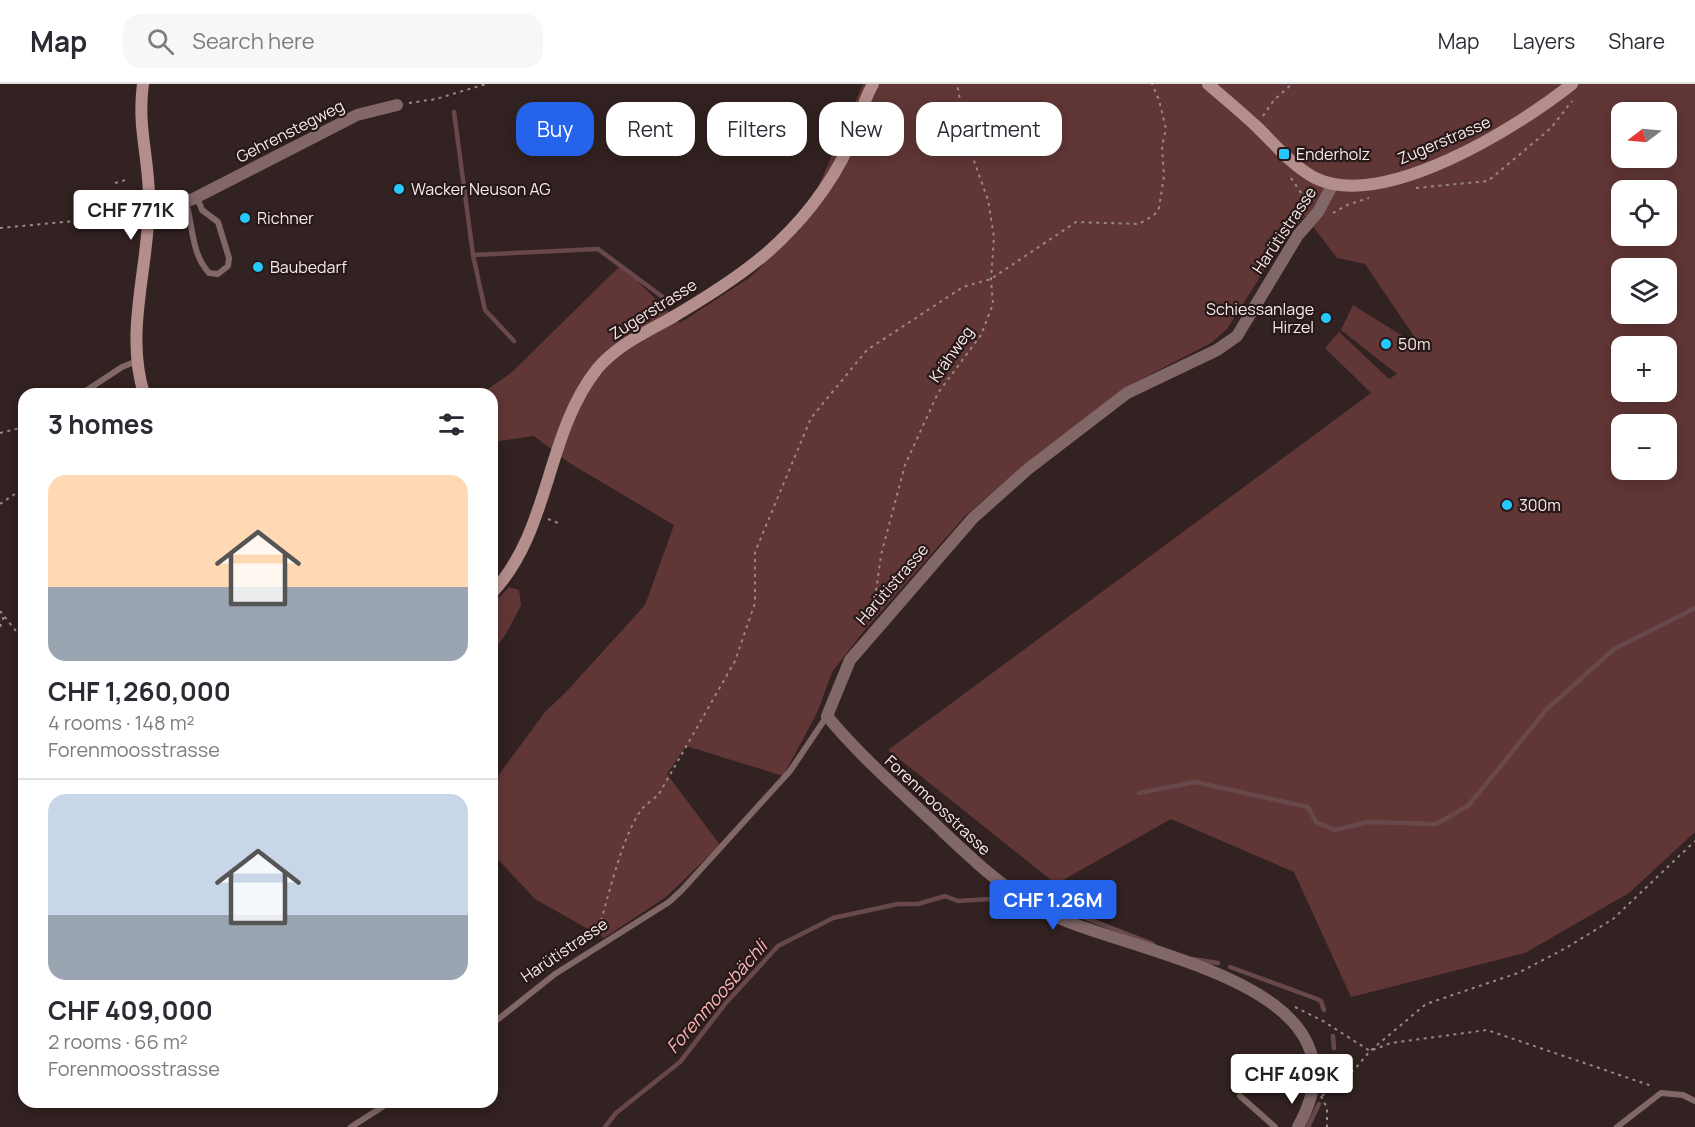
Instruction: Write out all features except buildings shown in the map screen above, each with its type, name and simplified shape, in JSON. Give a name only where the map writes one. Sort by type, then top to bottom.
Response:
[{"type":"main road","points":[[143,84],[140,115],[148,180],[149,213],[137,325],[137,361],[143,388]]},
{"type":"main road","name":"Zugerstrasse","points":[[498,586],[509,573],[528,539],[570,418],[592,377],[621,347],[761,258],[792,228],[838,166],[873,84]]},
{"type":"main road","name":"Zugerstrasse","points":[[1208,84],[1305,172],[1333,184],[1369,186],[1449,159],[1502,134],[1572,84]]},
{"type":"street","name":"Gehrenstegweg","points":[[149,213],[192,199],[357,116],[398,105]]},
{"type":"street","name":"Harütistrasse","points":[[827,716],[846,668],[870,634],[973,518],[1028,469],[1127,393],[1217,350],[1236,336],[1298,235],[1318,212],[1333,184]]},
{"type":"street","name":"Forenmoosstrasse","points":[[827,716],[870,764],[1011,891],[1062,919],[1221,975],[1270,1000],[1292,1021],[1307,1046],[1317,1095],[1298,1127]]},
{"type":"lane","points":[[192,199],[218,222],[229,258],[228,266],[218,274],[209,273],[202,265],[190,231],[192,199]]},
{"type":"lane","points":[[105,218],[149,213]]},
{"type":"lane","points":[[90,388],[122,367],[137,361]]},
{"type":"lane","name":"Harütistrasse","points":[[498,1019],[523,997],[669,902],[790,771],[827,716]]},
{"type":"lane","points":[[1617,1127],[1661,1093],[1683,1095],[1695,1101]]},
{"type":"lane","points":[[1240,1096],[1275,1127]]},
{"type":"lane","points":[[351,1127],[381,1108]]},
{"type":"path","points":[[398,105],[436,99],[486,84]]},
{"type":"path","name":"Krähweg","points":[[870,634],[881,555],[905,465],[938,393],[981,335],[993,304],[991,279],[994,237],[988,200],[969,147],[957,84]]},
{"type":"path","points":[[592,950],[629,836],[642,809],[659,794],[735,661],[755,603],[755,552],[811,418],[867,350],[963,287],[991,279],[1076,222],[1139,224],[1154,215],[1160,208],[1164,176],[1162,146],[1166,129],[1159,100],[1152,84]]},
{"type":"path","points":[[1256,126],[1274,100],[1292,84]]},
{"type":"path","points":[[1416,188],[1488,181],[1551,128],[1576,97]]},
{"type":"path","points":[[115,183],[129,178]]},
{"type":"path","points":[[1332,214],[1356,201],[1378,195]]},
{"type":"path","points":[[0,228],[105,218]]},
{"type":"path","points":[[0,433],[18,428]]},
{"type":"path","points":[[0,504],[18,492]]},
{"type":"path","points":[[0,611],[18,633]]},
{"type":"path","points":[[0,627],[4,615]]},
{"type":"path","points":[[1327,1127],[1327,1108],[1317,1095],[1348,1076],[1370,1051],[1426,1004],[1518,973],[1566,948],[1613,919],[1695,841]]},
{"type":"path","points":[[1270,1000],[1303,1011],[1370,1051]]},
{"type":"path","points":[[1370,1051],[1391,1043],[1487,1030],[1623,1074],[1650,1084],[1661,1093]]},
{"type":"shaded area","points":[[863,84],[1695,84],[1695,832],[1629,893],[1525,953],[1351,997],[1294,872],[1171,819],[1056,884],[888,750],[1371,393],[1325,348],[1339,332],[1389,379],[1397,374],[1341,330],[1353,305],[1422,348],[1365,264],[1337,258],[1305,216],[1288,233],[1227,329],[1211,343],[1124,388],[1025,464],[965,516],[864,631],[832,672],[817,713],[783,776],[686,746],[667,774],[720,845],[666,897],[604,938],[535,899],[498,859],[498,776],[545,712],[645,605],[674,525],[571,464],[534,436],[498,441],[498,388],[489,388],[512,372],[621,265],[680,323],[749,278],[799,231],[832,156],[904,156],[904,102],[855,102]]},
{"type":"shaded area","points":[[509,587],[519,590],[521,605],[498,645],[498,599]]},
{"type":"waterway","points":[[454,112],[473,255],[485,310],[514,341]]},
{"type":"waterway","points":[[473,255],[598,249],[664,298]]},
{"type":"waterway","points":[[1139,793],[1195,782],[1308,807],[1316,822],[1335,830],[1368,822],[1436,824],[1468,806],[1547,709],[1614,649],[1695,608]]},
{"type":"waterway","name":"Forenmoosbächli","points":[[605,1127],[616,1113],[680,1062],[725,1004],[778,946],[833,918],[898,904],[918,904],[945,896],[958,901],[1007,898]]},
{"type":"waterway","name":"Forenmoosbächli","points":[[1039,900],[1153,944]]},
{"type":"waterway","name":"Forenmoosbächli","points":[[1192,959],[1218,963]]},
{"type":"waterway","name":"Forenmoosbächli","points":[[1230,967],[1317,999],[1321,1001],[1324,1010]]},
{"type":"waterway","name":"Forenmoosbächli","points":[[1333,1036],[1334,1048]]},
{"type":"waterway","name":"Forenmoosbächli","points":[[1308,1127],[1319,1104]]},
{"type":"place","name":"Enderholz","points":[[1284,154]]},
{"type":"place","name":"Wacker Neuson AG","points":[[399,189]]},
{"type":"place","name":"Richner","points":[[245,218]]},
{"type":"place","name":"Baubedarf","points":[[258,267]]},
{"type":"place","name":"Schiessanlage Hirzel","points":[[1326,318]]},
{"type":"place","name":"50m","points":[[1386,344]]},
{"type":"place","name":"300m","points":[[1507,505]]}]
